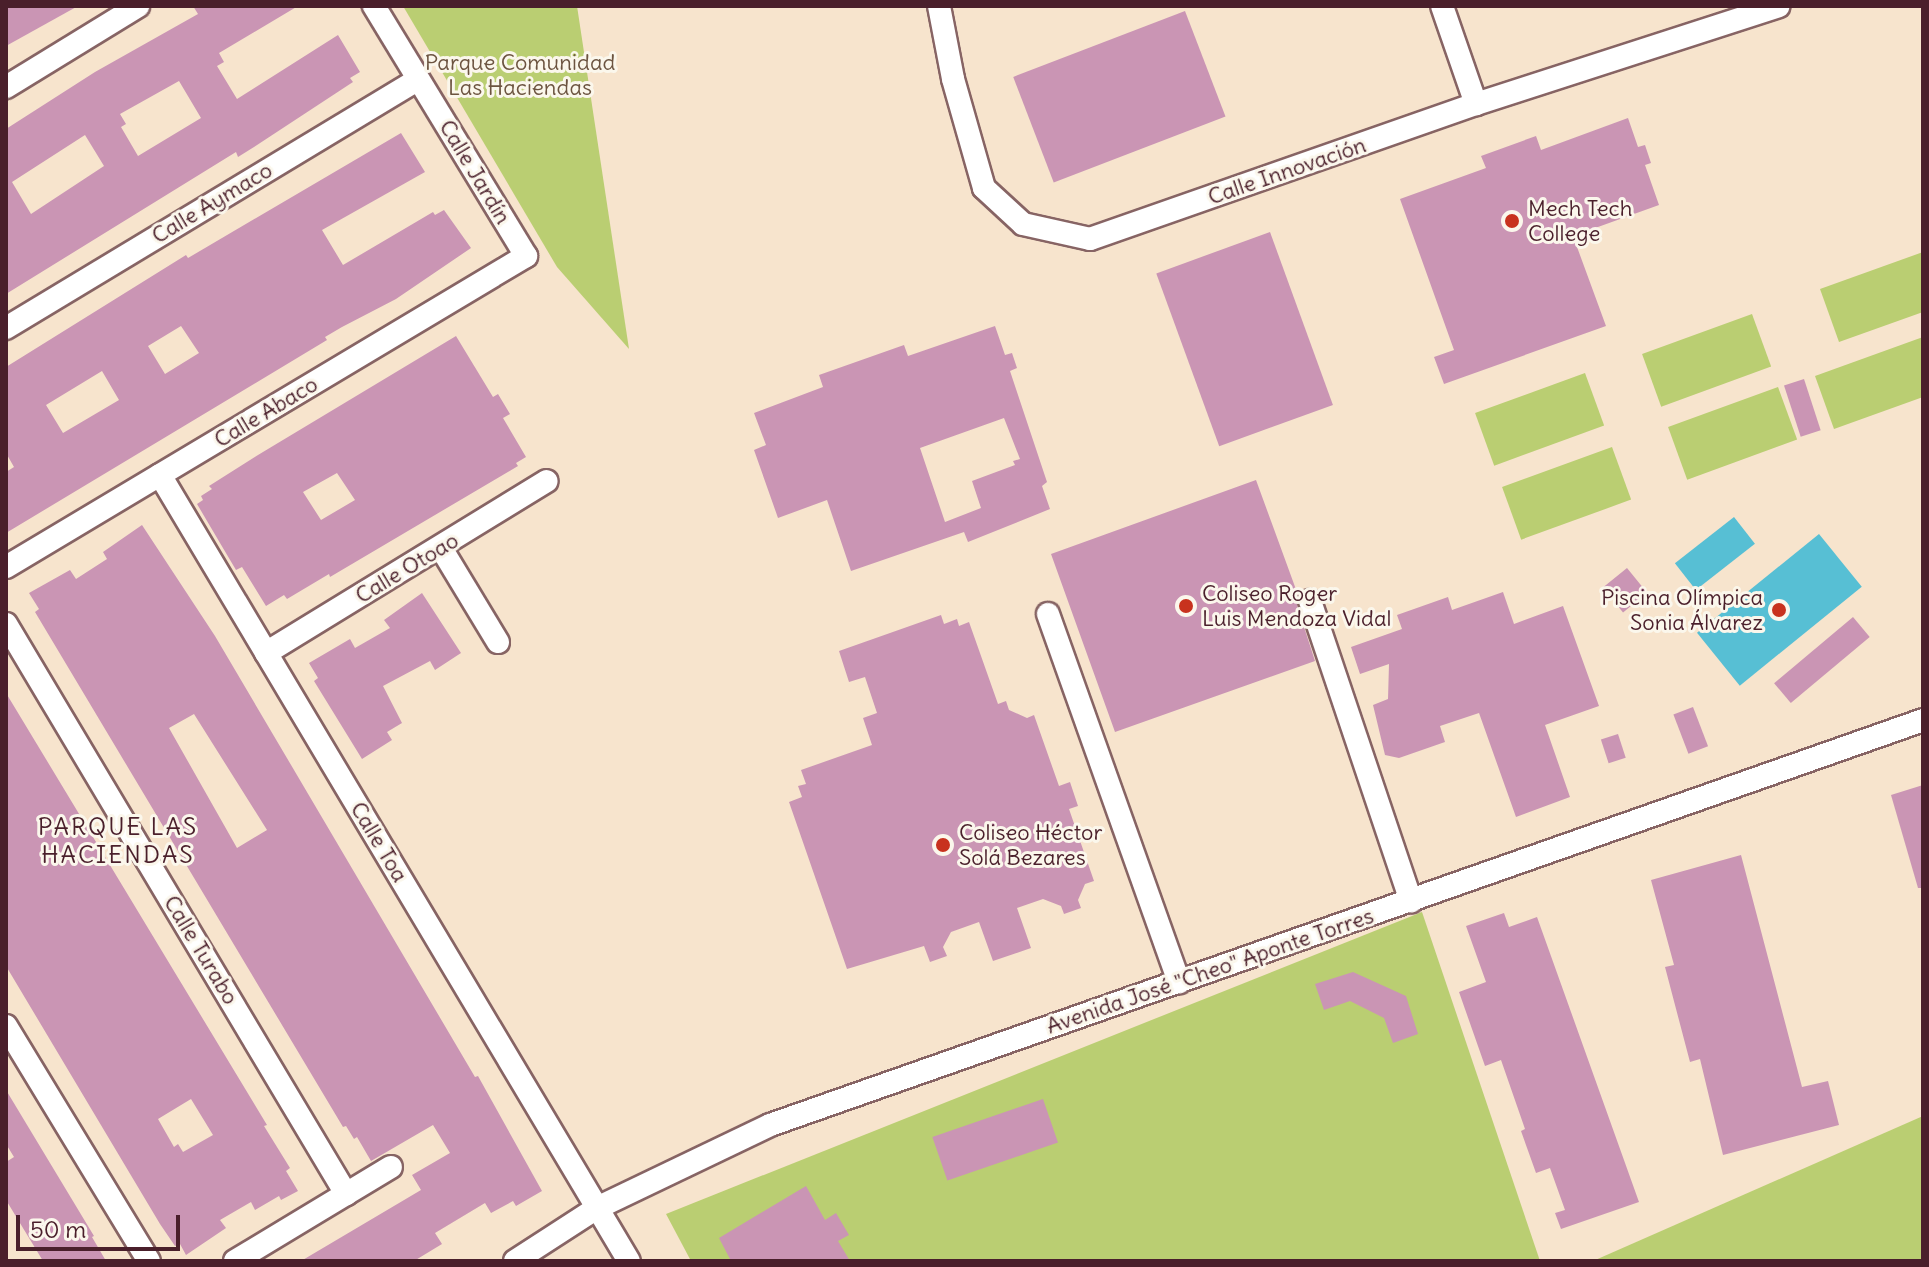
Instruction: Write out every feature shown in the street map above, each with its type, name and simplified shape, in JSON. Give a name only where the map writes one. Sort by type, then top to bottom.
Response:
[{"type":"street","points":[[6,87],[138,6]]},
{"type":"street","name":"Calle Jardín","points":[[374,6],[526,256]]},
{"type":"street","name":"Calle Innovación","points":[[939,6],[953,79],[984,188],[1023,224],[1090,239],[1476,104],[1779,6]]},
{"type":"street","points":[[1442,6],[1476,104]]},
{"type":"street","name":"Calle Aymaco","points":[[6,328],[418,79]]},
{"type":"street","name":"Calle Abaco","points":[[6,567],[526,256]]},
{"type":"street","name":"Calle Toa","points":[[160,475],[629,1261]]},
{"type":"street","name":"Calle Otoao","points":[[266,653],[547,481]]},
{"type":"street","points":[[441,548],[498,642]]},
{"type":"street","points":[[1310,601],[1411,901]]},
{"type":"street","points":[[1048,614],[1179,982]]},
{"type":"street","name":"Calle Turabo","points":[[6,624],[346,1194]]},
{"type":"street","name":"Avenida José \"Cheo\" Aponte Torres","points":[[515,1261],[597,1208],[770,1125],[1411,901],[1631,820],[1923,720]]},
{"type":"street","points":[[6,1026],[149,1261]]},
{"type":"street","points":[[235,1261],[391,1167]]},
{"type":"green space","name":"Parque Comunidad Las Haciendas","points":[[403,6],[577,6],[629,349],[557,267]]},
{"type":"green space","points":[[1923,252],[1923,312],[1839,342],[1820,289]]},
{"type":"green space","points":[[1752,314],[1771,367],[1661,407],[1642,354]]},
{"type":"green space","points":[[1923,337],[1923,397],[1834,429],[1815,376]]},
{"type":"green space","points":[[1585,373],[1604,426],[1494,466],[1475,413]]},
{"type":"green space","points":[[1778,387],[1797,440],[1687,480],[1668,427]]},
{"type":"green space","points":[[1612,447],[1631,500],[1521,540],[1502,487]]},
{"type":"green space","points":[[1422,912],[1540,1261],[691,1261],[666,1214]]},
{"type":"green space","points":[[1923,1116],[1923,1261],[1593,1261]]},
{"type":"water","points":[[1734,517],[1755,544],[1696,590],[1675,563]]},
{"type":"water","name":"Piscina Olímpica Sonia Álvarez","points":[[1819,534],[1862,587],[1740,686],[1697,633]]},
{"type":"building","points":[[6,6],[78,6],[6,46]]},
{"type":"building","points":[[193,6],[298,6],[219,53],[224,62],[217,66],[237,99],[338,35],[360,72],[350,78],[353,82],[254,147],[238,157],[236,152],[6,294],[6,129],[95,72],[198,14]],"holes":[[[179,81],[201,118],[138,156],[121,127],[126,124],[120,114]],[[85,135],[104,166],[31,214],[12,182]]]},
{"type":"building","points":[[1185,11],[1225,116],[1054,182],[1013,77]]},
{"type":"building","name":"Mech Tech College","points":[[1628,118],[1638,147],[1645,145],[1651,163],[1645,165],[1659,205],[1573,236],[1606,326],[1444,384],[1434,357],[1454,350],[1400,199],[1486,168],[1481,156],[1536,136],[1541,150]]},
{"type":"building","points":[[401,133],[425,172],[322,230],[343,265],[433,212],[435,215],[444,210],[471,248],[396,299],[325,337],[327,340],[6,533],[6,472],[14,467],[6,453],[6,367],[186,255],[188,258]],"holes":[[[181,326],[199,353],[165,374],[148,346]],[[102,371],[119,400],[63,433],[46,405]]]},
{"type":"building","points":[[1270,232],[1333,405],[1219,446],[1156,273]]},
{"type":"building","points":[[995,326],[1005,355],[1012,353],[1017,368],[1010,371],[1047,482],[1042,486],[1050,509],[968,542],[964,532],[851,571],[827,500],[778,518],[754,450],[766,445],[754,413],[823,387],[819,375],[904,345],[908,356]],"holes":[[[1004,418],[1020,459],[1013,461],[1015,465],[972,481],[981,508],[945,522],[920,448]]]},
{"type":"building","points":[[456,336],[493,397],[498,394],[510,414],[503,418],[526,457],[516,463],[518,466],[330,577],[329,574],[287,599],[284,595],[266,606],[242,567],[236,570],[197,504],[203,500],[201,496],[212,489],[209,486]],"holes":[[[337,473],[355,500],[321,520],[303,492]]]},
{"type":"building","points":[[1804,379],[1821,430],[1801,437],[1784,385]]},
{"type":"building","name":"Coliseo Roger Luis Mendoza Vidal","points":[[1256,480],[1298,595],[1297,605],[1315,661],[1115,732],[1051,554]]},
{"type":"building","points":[[142,525],[215,636],[475,1077],[478,1076],[542,1191],[516,1206],[513,1201],[491,1213],[485,1203],[435,1233],[442,1244],[414,1261],[301,1261],[421,1190],[412,1175],[450,1153],[433,1125],[371,1161],[357,1137],[354,1139],[346,1126],[343,1127],[35,612],[39,609],[29,593],[70,570],[76,579],[107,559],[103,552]],"holes":[[[194,714],[267,830],[237,848],[169,728]]]},
{"type":"building","points":[[1627,568],[1647,593],[1623,612],[1603,588]]},
{"type":"building","points":[[1503,592],[1514,624],[1563,606],[1599,706],[1545,725],[1570,797],[1516,817],[1479,713],[1440,726],[1445,742],[1399,758],[1385,755],[1373,705],[1388,699],[1389,664],[1360,674],[1351,647],[1402,629],[1397,615],[1448,597],[1452,610]]},
{"type":"building","points":[[422,593],[461,653],[435,670],[430,661],[383,686],[402,723],[387,732],[392,740],[362,759],[314,681],[318,678],[309,663],[350,639],[355,648],[390,628],[384,620]]},
{"type":"building","name":"Coliseo Héctor Solá Bezares","points":[[941,615],[944,624],[957,619],[959,626],[969,622],[998,704],[1006,701],[1009,710],[1027,718],[1034,715],[1059,786],[1070,782],[1078,806],[1069,809],[1094,881],[1085,884],[1078,900],[1081,908],[1064,914],[1061,906],[1043,899],[1017,908],[1031,948],[993,961],[979,922],[951,932],[943,947],[947,956],[930,962],[924,946],[847,969],[789,802],[802,797],[798,786],[806,784],[801,770],[872,745],[863,718],[877,713],[865,677],[849,682],[839,651]]},
{"type":"building","points":[[1853,617],[1870,637],[1791,703],[1774,683]]},
{"type":"building","points":[[6,693],[267,1125],[264,1126],[290,1168],[286,1171],[298,1191],[281,1200],[279,1196],[255,1210],[251,1202],[220,1220],[226,1228],[186,1255],[180,1244],[175,1246],[160,1224],[6,966]],"holes":[[[191,1099],[213,1135],[183,1152],[178,1144],[174,1147],[158,1119]]]},
{"type":"building","points":[[1693,707],[1708,746],[1688,754],[1673,715]]},
{"type":"building","points":[[1618,734],[1626,758],[1609,763],[1601,740]]},
{"type":"building","points":[[1923,785],[1923,888],[1918,888],[1891,795]]},
{"type":"building","points":[[1741,855],[1802,1087],[1828,1081],[1839,1125],[1723,1155],[1700,1059],[1690,1062],[1665,967],[1674,965],[1651,880]]},
{"type":"building","points":[[1504,913],[1509,927],[1537,917],[1639,1202],[1561,1229],[1555,1213],[1565,1210],[1550,1168],[1536,1173],[1521,1131],[1525,1129],[1501,1060],[1485,1066],[1459,992],[1486,982],[1466,926]]},
{"type":"building","points":[[1353,972],[1406,996],[1418,1034],[1393,1043],[1384,1018],[1350,1001],[1324,1010],[1315,984]]},
{"type":"building","points":[[6,1090],[106,1261],[43,1261],[6,1200],[6,1162],[14,1157],[6,1144]]},
{"type":"building","points":[[1043,1099],[1058,1142],[947,1181],[932,1137]]},
{"type":"building","points":[[806,1186],[825,1220],[836,1213],[849,1235],[838,1241],[850,1261],[731,1261],[719,1238]]},
{"type":"place","name":"Mech Tech College","points":[[1512,221]]},
{"type":"place","name":"Coliseo Roger Luis Mendoza Vidal","points":[[1186,606]]},
{"type":"place","name":"Piscina Olímpica Sonia Álvarez","points":[[1779,610]]},
{"type":"place","name":"Coliseo Héctor Solá Bezares","points":[[943,845]]},
{"type":"district","name":"PARQUE LAS HACIENDAS","points":[[118,841]]}]
